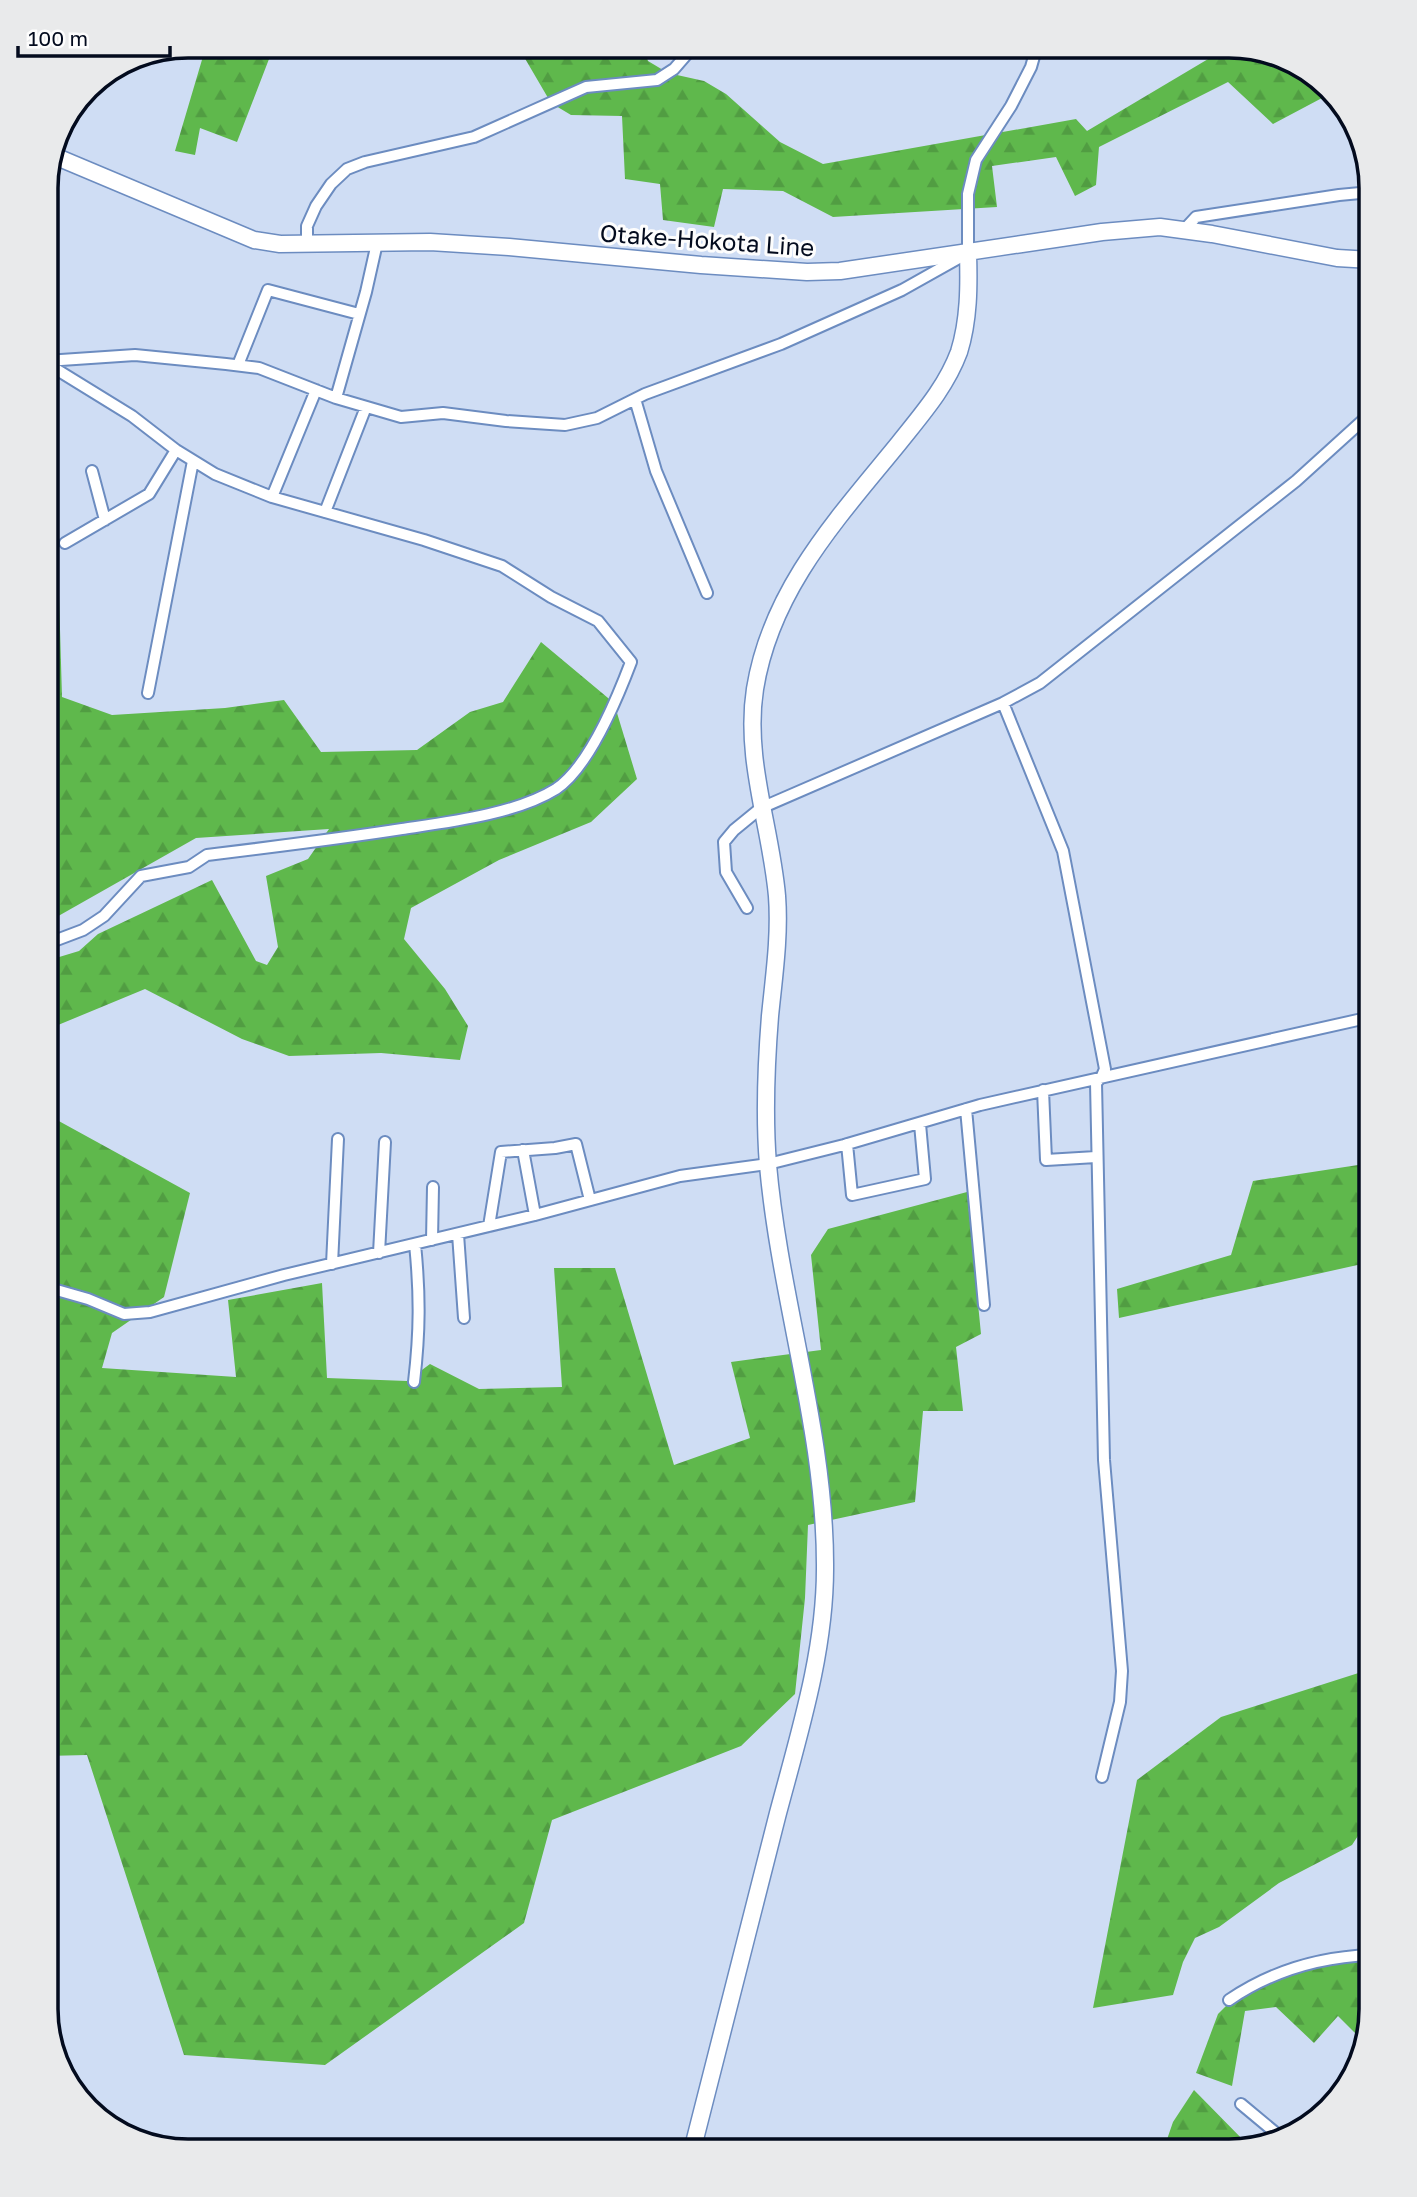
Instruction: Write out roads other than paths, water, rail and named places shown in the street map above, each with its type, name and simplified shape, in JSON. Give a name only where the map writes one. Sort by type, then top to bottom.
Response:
[{"type":"street","points":[[307,244],[307,226],[316,206],[331,184],[347,169],[365,162],[474,137],[586,87],[657,80],[674,69],[684,58]]},
{"type":"street","points":[[695,2139],[803,1718],[822,1621],[825,1573],[821,1491],[774,1217],[768,1164],[765,1091],[776,959],[777,898],[761,808],[753,708],[761,662],[783,601],[819,541],[926,409],[950,372],[961,344],[967,313],[968,194],[976,160],[1011,106],[1034,58]]},
{"type":"street","name":"Otake-Hokota Line","points":[[61,159],[254,240],[280,244],[430,242],[807,272],[841,271],[1122,229],[1160,227],[1337,258],[1359,259]]},
{"type":"street","points":[[1184,230],[1195,217],[1359,193]]},
{"type":"street","points":[[336,398],[377,243]]},
{"type":"street","points":[[58,361],[135,355],[238,365],[259,369],[336,398],[401,417],[443,413],[565,425],[597,418],[635,400],[781,344],[902,290],[968,253]]},
{"type":"street","points":[[238,365],[268,290],[359,314]]},
{"type":"street","points":[[58,370],[132,416],[176,450],[215,474],[272,497],[424,540],[502,566],[551,597],[598,621],[631,662],[620,691],[585,758],[556,788],[524,804],[447,822],[207,855],[188,867],[141,876],[104,916],[83,930],[58,939]]},
{"type":"street","points":[[272,497],[316,390]]},
{"type":"street","points":[[635,400],[656,471],[707,593]]},
{"type":"street","points":[[325,512],[366,407]]},
{"type":"street","points":[[747,908],[726,872],[724,842],[761,808],[1003,703],[1040,683],[1296,481],[1359,425]]},
{"type":"street","points":[[65,543],[149,494],[176,450]]},
{"type":"street","points":[[148,693],[193,461]]},
{"type":"street","points":[[92,471],[105,520]]},
{"type":"street","points":[[1003,703],[1063,851],[1105,1069],[1096,1083],[1104,1460],[1122,1671],[1120,1702],[1102,1777]]},
{"type":"street","points":[[58,1290],[124,1314],[136,1314],[536,1215],[680,1176],[768,1164],[1043,1090],[1359,1020]]},
{"type":"street","points":[[1043,1090],[1046,1160],[1096,1157]]},
{"type":"street","points":[[966,1109],[984,1305]]},
{"type":"street","points":[[847,1144],[852,1195],[925,1180],[920,1124]]},
{"type":"street","points":[[332,1264],[338,1139]]},
{"type":"street","points":[[379,1253],[385,1142]]},
{"type":"street","points":[[489,1226],[501,1152],[576,1144],[590,1200]]},
{"type":"street","points":[[523,1150],[536,1215]]},
{"type":"street","points":[[432,1240],[433,1187]]},
{"type":"street","points":[[458,1234],[464,1318]]},
{"type":"street","points":[[414,1382],[420,1332],[420,1294],[415,1244]]},
{"type":"street","points":[[1229,2000],[1252,1984],[1308,1963],[1359,1956]]},
{"type":"street","points":[[1241,2105],[1273,2131]]}]
